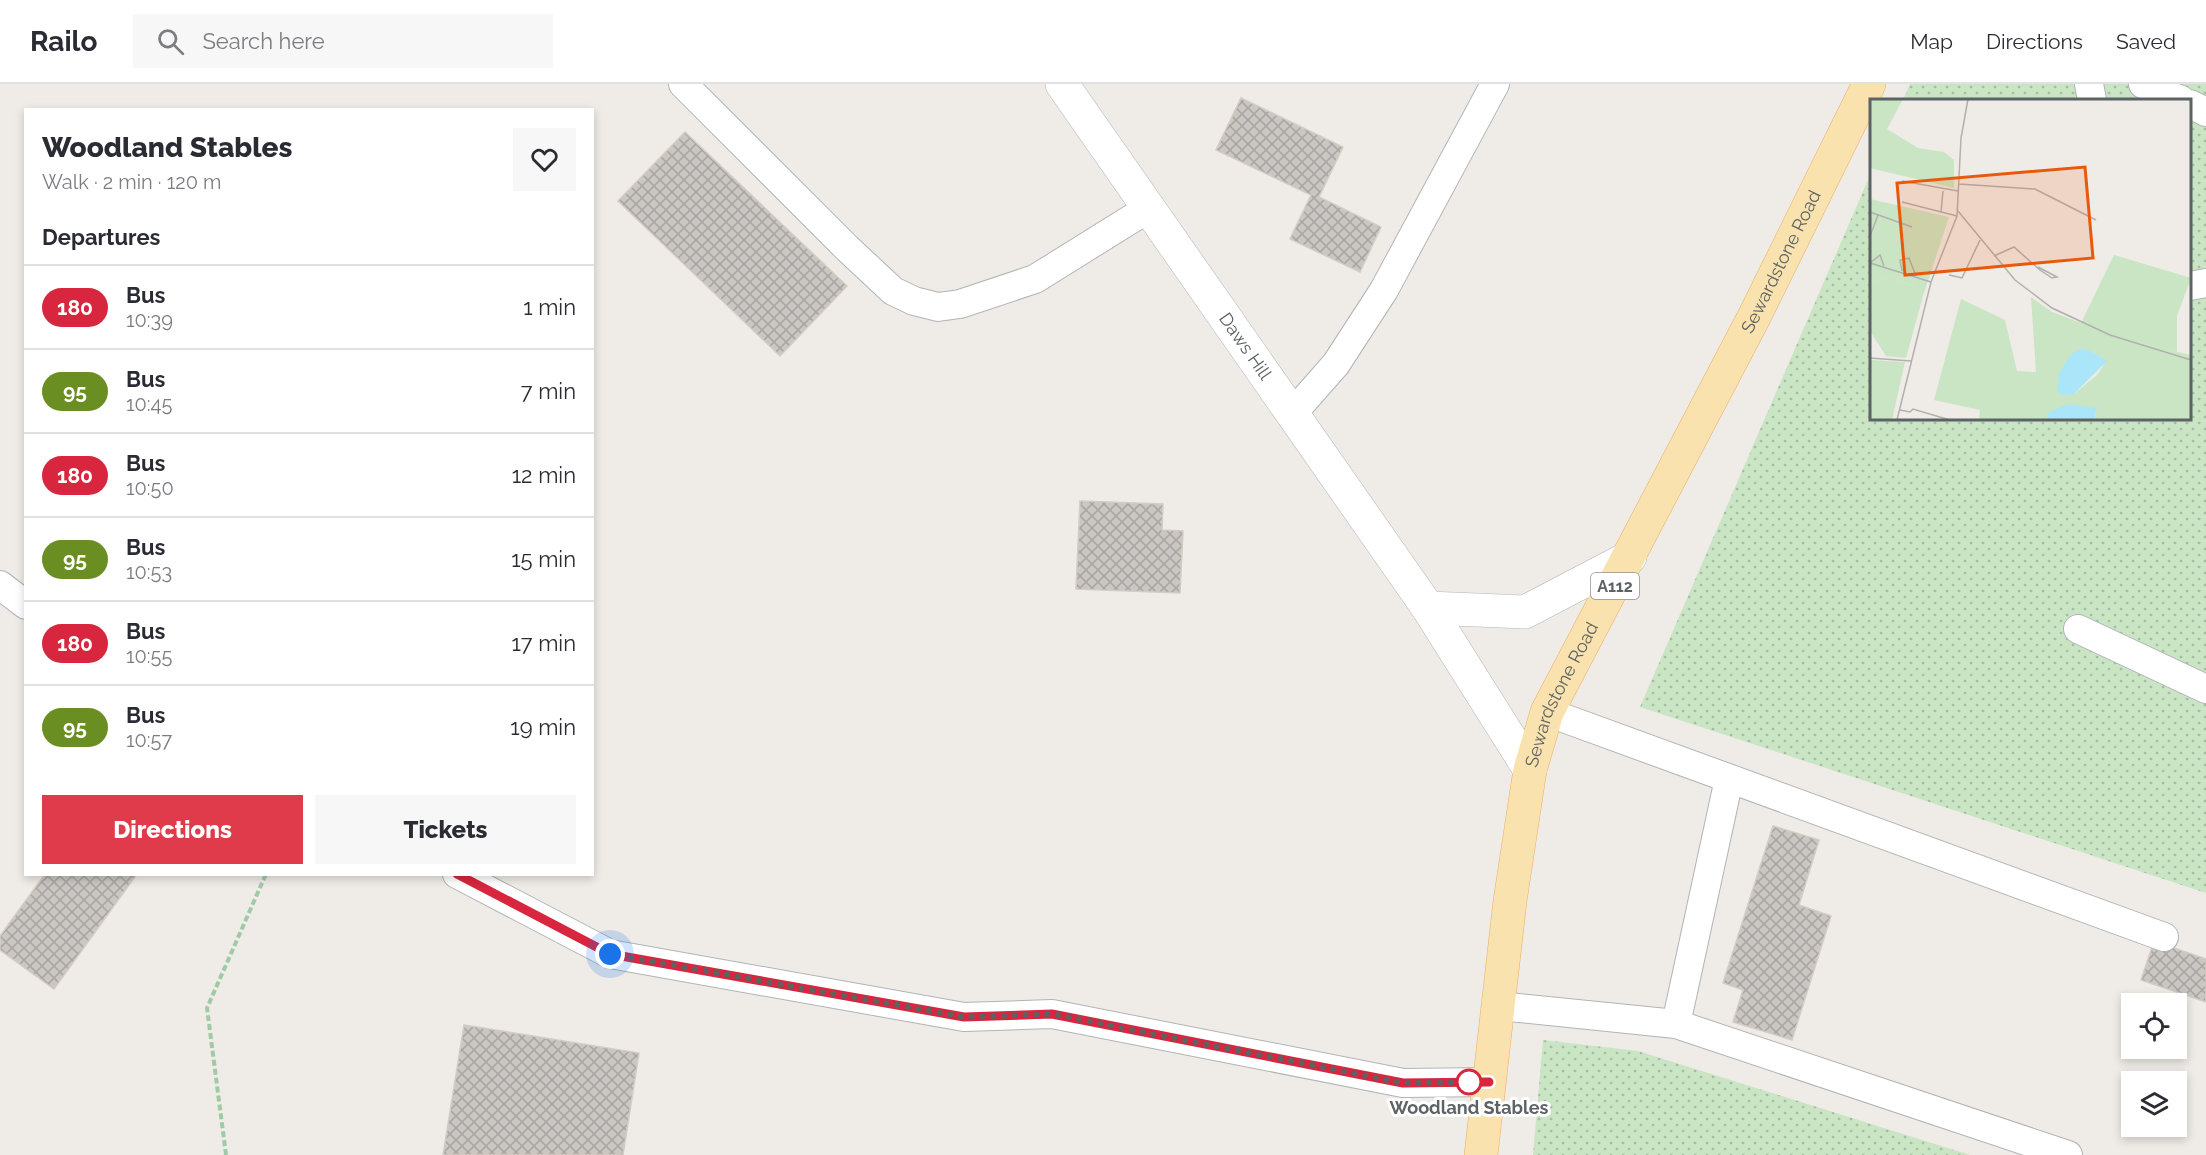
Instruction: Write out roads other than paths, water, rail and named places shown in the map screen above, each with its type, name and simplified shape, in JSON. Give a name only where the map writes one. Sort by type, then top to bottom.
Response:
[{"type":"main road","name":"Sewardstone Road","points":[[1481,1155],[1498,1006],[1530,770],[1547,712],[1760,306],[1869,84]]},
{"type":"street","name":"Daws Hill","points":[[1062,84],[1428,608],[1530,770]]},
{"type":"street","points":[[1428,608],[1525,612],[1630,557]]},
{"type":"lane","points":[[683,84],[847,248],[893,291],[914,301],[938,307],[990,296],[1035,279],[1149,208]]},
{"type":"lane","points":[[1292,414],[1336,364],[1384,290],[1495,84]]},
{"type":"lane","points":[[2089,84],[2092,99]]},
{"type":"lane","points":[[2143,84],[2179,99]]},
{"type":"lane","points":[[2191,104],[2206,112]]},
{"type":"lane","points":[[2191,286],[2206,283]]},
{"type":"lane","points":[[0,585],[24,603]]},
{"type":"lane","points":[[2078,629],[2206,689]]},
{"type":"lane","points":[[1547,712],[2164,937]]},
{"type":"lane","points":[[1676,1024],[1729,779]]},
{"type":"lane","points":[[461,876],[610,954],[964,1017],[1052,1014],[1403,1083],[1489,1082]]},
{"type":"lane","points":[[1498,1006],[1676,1024],[2068,1155]]},
{"type":"place","name":"Woodland Stables","points":[[1469,1082]]}]
